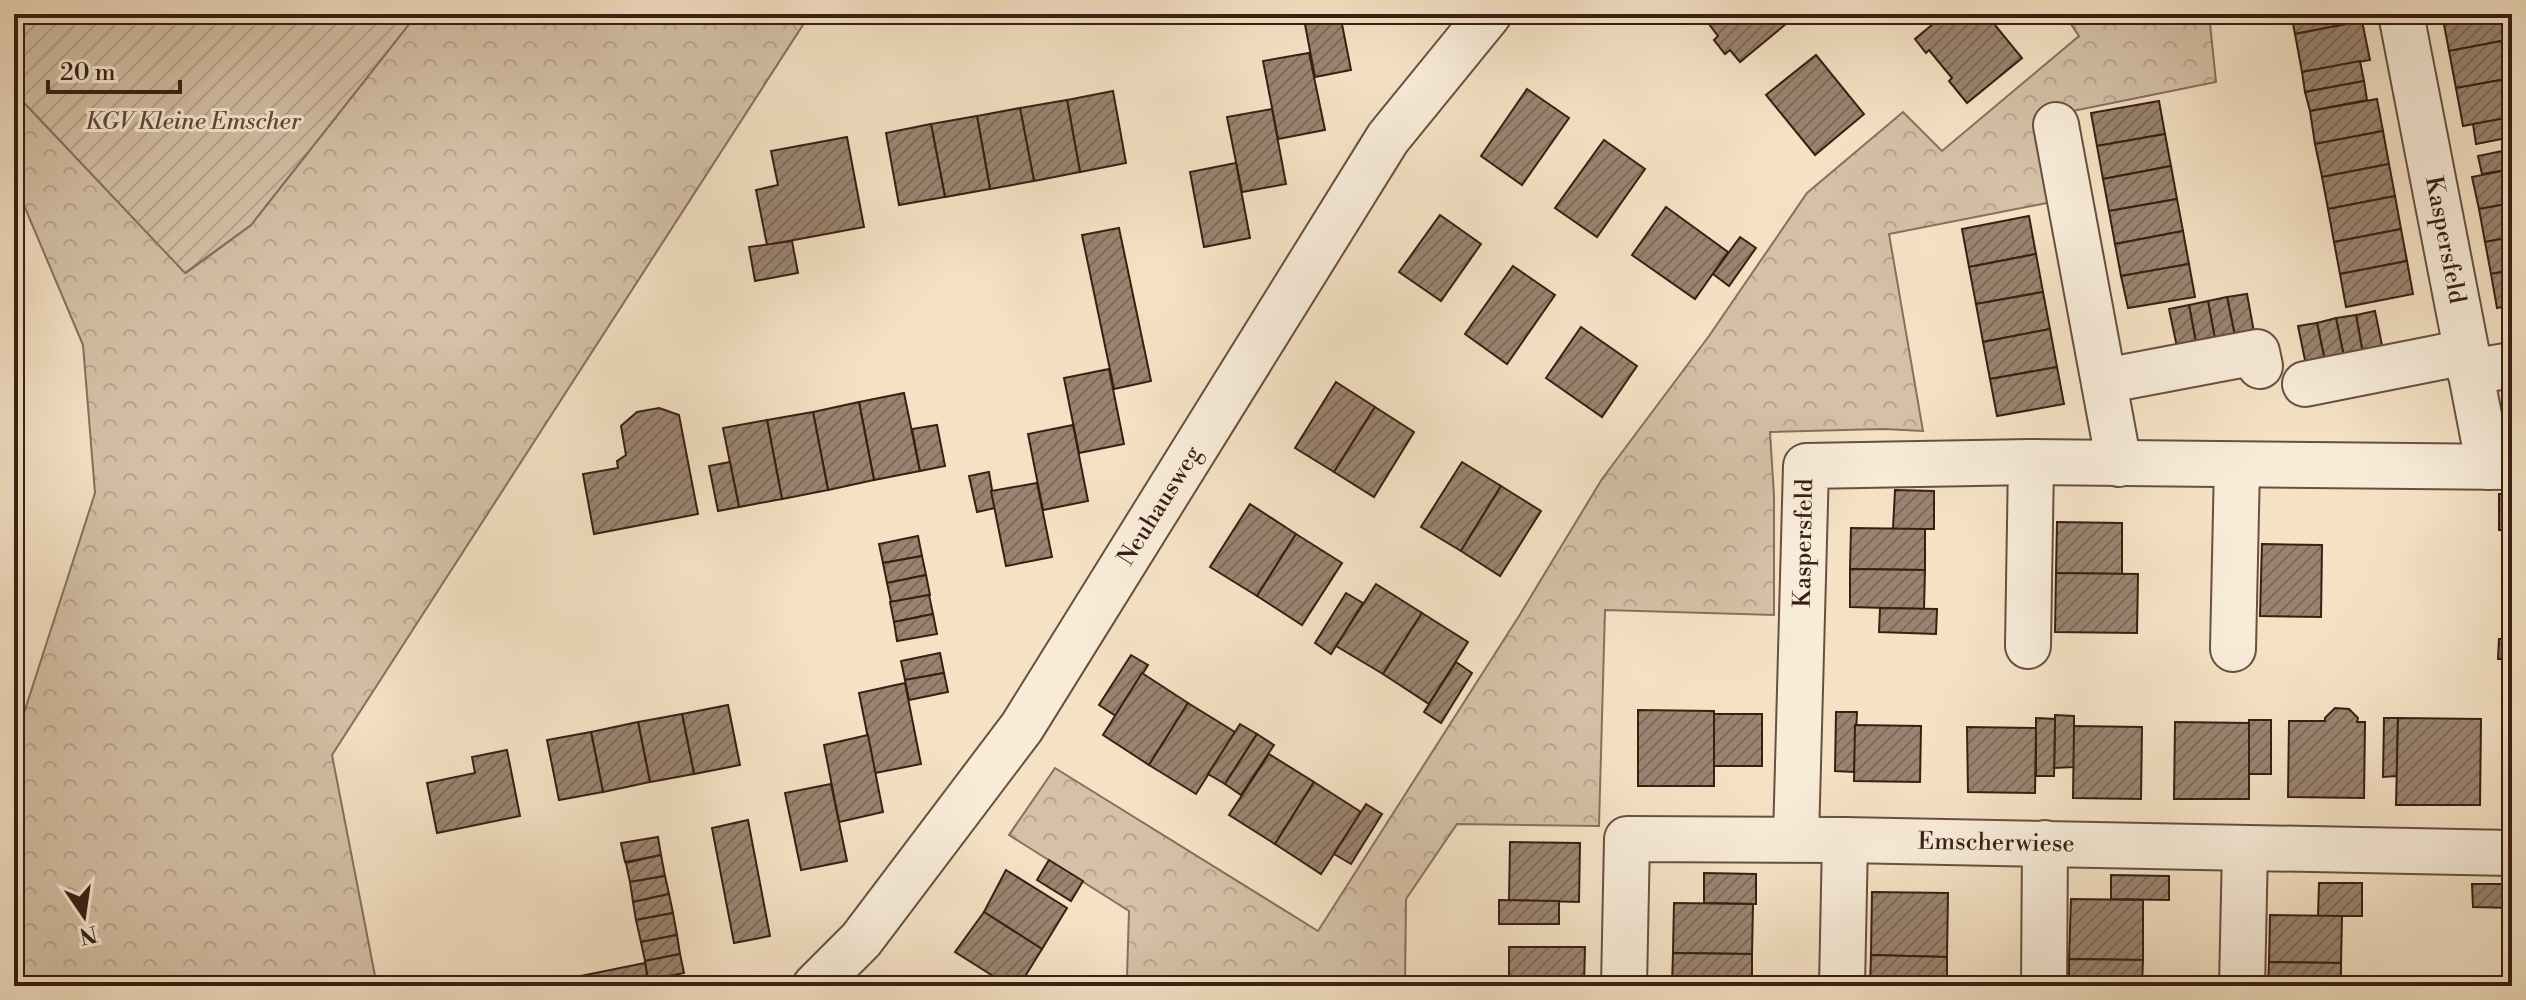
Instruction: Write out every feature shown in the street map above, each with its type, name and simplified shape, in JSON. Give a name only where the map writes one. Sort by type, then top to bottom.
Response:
[{"type":"street","name":"Neuhausweg","points":[[815,986],[861,940],[1022,727],[1388,138],[1489,14]]},
{"type":"street","name":"Kaspersfeld","points":[[1796,839],[1806,466],[2031,462],[2500,467],[2468,362],[2401,14]]},
{"type":"street","points":[[2056,125],[2119,464]]},
{"type":"street","points":[[2104,381],[2257,352],[2260,366]]},
{"type":"street","points":[[2305,384],[2468,362],[2512,365]]},
{"type":"street","points":[[2028,646],[2031,462]]},
{"type":"street","points":[[2233,649],[2237,466]]},
{"type":"street","name":"Emscherwiese","points":[[1624,986],[1627,839],[1796,839],[2512,853]]},
{"type":"street","points":[[1842,986],[1845,840]]},
{"type":"street","points":[[2044,986],[2045,843]]},
{"type":"street","points":[[2242,986],[2245,848]]},
{"type":"green space","name":"KGV Kleine Emscher","points":[[14,14],[417,14],[251,225],[185,273],[14,92]]},
{"type":"green space","points":[[417,14],[810,14],[332,755],[377,986],[14,986],[14,744],[95,493],[83,345],[23,203],[14,200],[14,92],[186,273],[251,225]]},
{"type":"green space","points":[[2064,14],[2209,14],[2216,82],[2038,118],[2052,202],[1889,234],[1923,431],[1770,432],[1774,496],[1774,615],[1605,610],[1599,826],[1457,824],[1406,899],[1405,986],[1122,986],[1127,977],[1129,911],[1009,835],[1055,768],[1318,931],[1519,616],[1602,479],[1709,336],[1807,193],[1903,112],[1942,151],[2079,36]]},
{"type":"building","points":[[1303,14],[1340,14],[1351,70],[1315,77]]},
{"type":"building","points":[[1719,14],[1798,14],[1740,62],[1730,50],[1725,54],[1714,40],[1718,36],[1708,23]]},
{"type":"building","points":[[1945,14],[1986,14],[2022,58],[1967,103],[1949,81],[1952,78],[1929,50],[1926,53],[1915,39]]},
{"type":"building","points":[[2291,14],[2361,14],[2362,21],[2295,34]]},
{"type":"building","points":[[2442,14],[2512,14],[2512,39],[2449,51]]},
{"type":"building","points":[[2362,21],[2370,60],[2302,72],[2295,34]]},
{"type":"building","points":[[2512,39],[2512,78],[2456,88],[2449,51]]},
{"type":"building","points":[[1309,53],[1325,130],[1278,139],[1263,61]]},
{"type":"building","points":[[1816,55],[1864,114],[1815,155],[1766,95]]},
{"type":"building","points":[[2360,61],[2364,81],[2305,92],[2302,72]]},
{"type":"building","points":[[2512,78],[2512,117],[2463,126],[2456,88]]},
{"type":"building","points":[[2364,81],[2367,100],[2310,111],[2305,92]]},
{"type":"building","points":[[1527,89],[1569,118],[1522,185],[1481,156]]},
{"type":"building","points":[[1113,91],[1126,163],[1080,172],[1067,100]]},
{"type":"building","points":[[2377,99],[2383,131],[2315,144],[2310,111]]},
{"type":"building","points":[[1067,100],[1080,172],[1034,181],[1020,108]]},
{"type":"building","points":[[2159,101],[2165,134],[2097,146],[2091,113]]},
{"type":"building","points":[[1020,108],[1034,181],[990,189],[977,116]]},
{"type":"building","points":[[1272,109],[1286,184],[1242,192],[1227,117]]},
{"type":"building","points":[[977,116],[990,189],[945,197],[931,124]]},
{"type":"building","points":[[2512,117],[2512,137],[2476,144],[2473,124]]},
{"type":"building","points":[[931,124],[945,197],[899,205],[886,133]]},
{"type":"building","points":[[2383,131],[2389,164],[2322,177],[2315,144]]},
{"type":"building","points":[[2165,134],[2171,166],[2103,179],[2097,146]]},
{"type":"building","points":[[847,137],[864,227],[767,245],[756,190],[778,185],[771,151]]},
{"type":"building","points":[[1604,140],[1645,169],[1597,237],[1555,208]]},
{"type":"building","points":[[2512,149],[2512,169],[2482,174],[2478,156]]},
{"type":"building","points":[[1236,163],[1250,238],[1204,247],[1190,172]]},
{"type":"building","points":[[2389,164],[2395,196],[2328,209],[2322,177]]},
{"type":"building","points":[[2171,166],[2177,199],[2109,211],[2103,179]]},
{"type":"building","points":[[2512,169],[2512,203],[2479,209],[2472,177]]},
{"type":"building","points":[[2395,196],[2401,229],[2334,242],[2328,209]]},
{"type":"building","points":[[2177,199],[2183,231],[2115,244],[2109,211]]},
{"type":"building","points":[[2512,203],[2512,237],[2485,242],[2479,209]]},
{"type":"building","points":[[1666,207],[1728,252],[1695,299],[1632,255]]},
{"type":"building","points":[[1440,215],[1481,244],[1441,301],[1399,272]]},
{"type":"building","points":[[2029,216],[2036,254],[1969,267],[1962,229]]},
{"type":"building","points":[[1119,228],[1151,381],[1114,389],[1082,235]]},
{"type":"building","points":[[2401,229],[2407,261],[2340,274],[2334,242]]},
{"type":"building","points":[[2183,231],[2189,264],[2121,276],[2115,244]]},
{"type":"building","points":[[1740,237],[1756,248],[1729,286],[1713,274]]},
{"type":"building","points":[[2512,237],[2512,270],[2491,274],[2485,242]]},
{"type":"building","points":[[792,241],[798,273],[755,281],[749,247]]},
{"type":"building","points":[[2036,254],[2043,292],[1976,304],[1969,267]]},
{"type":"building","points":[[2407,261],[2413,294],[2346,307],[2340,274]]},
{"type":"building","points":[[2189,264],[2195,297],[2128,308],[2121,276]]},
{"type":"building","points":[[1513,266],[1555,295],[1507,364],[1465,334]]},
{"type":"building","points":[[2512,270],[2512,305],[2497,308],[2491,274]]},
{"type":"building","points":[[2043,292],[2050,329],[1983,342],[1976,304]]},
{"type":"building","points":[[2247,294],[2254,332],[2235,336],[2227,297]]},
{"type":"building","points":[[2227,297],[2235,336],[2215,339],[2208,301]]},
{"type":"building","points":[[2208,301],[2215,339],[2196,343],[2189,305]]},
{"type":"building","points":[[2189,305],[2196,343],[2177,347],[2169,309]]},
{"type":"building","points":[[2375,311],[2383,350],[2363,354],[2356,315]]},
{"type":"building","points":[[2356,315],[2363,354],[2344,357],[2336,318]]},
{"type":"building","points":[[2336,318],[2344,357],[2325,361],[2317,323]]},
{"type":"building","points":[[2317,323],[2325,361],[2306,365],[2298,326]]},
{"type":"building","points":[[1581,327],[1637,366],[1602,417],[1546,378]]},
{"type":"building","points":[[2050,329],[2057,367],[1990,379],[1983,342]]},
{"type":"building","points":[[2057,367],[2064,404],[1997,416],[1990,379]]},
{"type":"building","points":[[1109,369],[1124,444],[1079,453],[1064,378]]},
{"type":"building","points":[[1336,382],[1375,407],[1334,472],[1295,448]]},
{"type":"building","points":[[904,393],[920,471],[874,480],[859,402]]},
{"type":"building","points":[[859,402],[874,480],[828,490],[813,412]]},
{"type":"building","points":[[1375,407],[1414,432],[1374,497],[1334,472]]},
{"type":"building","points":[[659,408],[679,415],[698,514],[594,534],[583,474],[618,468],[617,461],[626,455],[621,426],[637,412]]},
{"type":"building","points":[[813,412],[828,490],[782,499],[767,420]]},
{"type":"building","points":[[767,420],[782,499],[739,507],[723,428]]},
{"type":"building","points":[[937,425],[945,466],[920,471],[912,429]]},
{"type":"building","points":[[1073,425],[1088,501],[1043,510],[1028,434]]},
{"type":"building","points":[[730,462],[739,507],[718,511],[709,466]]},
{"type":"building","points":[[1462,462],[1501,486],[1461,551],[1421,527]]},
{"type":"building","points":[[989,472],[995,508],[977,512],[969,476]]},
{"type":"building","points":[[1037,483],[1052,557],[1006,566],[991,491]]},
{"type":"building","points":[[1501,486],[1541,511],[1500,576],[1461,551]]},
{"type":"building","points":[[1895,490],[1934,491],[1934,529],[1893,529]]},
{"type":"building","points":[[2499,494],[2512,494],[2512,530],[2499,530]]},
{"type":"building","points":[[1250,504],[1296,534],[1257,596],[1210,567]]},
{"type":"building","points":[[2057,522],[2122,523],[2122,574],[2056,573]]},
{"type":"building","points":[[1851,528],[1925,529],[1925,570],[1850,569]]},
{"type":"building","points":[[1296,534],[1342,563],[1302,625],[1257,596]]},
{"type":"building","points":[[918,536],[922,556],[883,563],[879,544]]},
{"type":"building","points":[[2262,544],[2322,545],[2321,617],[2260,616]]},
{"type":"building","points":[[922,556],[926,575],[887,583],[883,563]]},
{"type":"building","points":[[1850,569],[1925,570],[1924,609],[1850,607]]},
{"type":"building","points":[[2056,573],[2138,574],[2137,633],[2055,632]]},
{"type":"building","points":[[926,575],[930,595],[891,602],[887,583]]},
{"type":"building","points":[[1376,584],[1422,613],[1383,674],[1336,646]]},
{"type":"building","points":[[1346,593],[1363,603],[1331,654],[1315,643]]},
{"type":"building","points":[[929,595],[933,614],[894,622],[890,602]]},
{"type":"building","points":[[1880,608],[1937,609],[1936,634],[1879,632]]},
{"type":"building","points":[[1422,613],[1468,642],[1429,704],[1383,674]]},
{"type":"building","points":[[933,614],[937,634],[897,641],[894,622]]},
{"type":"building","points":[[2499,639],[2512,639],[2512,659],[2498,659]]},
{"type":"building","points":[[940,653],[944,673],[905,680],[901,661]]},
{"type":"building","points":[[1131,655],[1148,665],[1116,716],[1099,705]]},
{"type":"building","points":[[1456,662],[1472,673],[1441,723],[1424,712]]},
{"type":"building","points":[[944,673],[948,692],[909,700],[905,680]]},
{"type":"building","points":[[1142,673],[1188,703],[1149,765],[1103,735]]},
{"type":"building","points":[[905,683],[921,764],[875,773],[859,693]]},
{"type":"building","points":[[1188,703],[1235,732],[1196,794],[1149,765]]},
{"type":"building","points":[[728,705],[740,765],[694,774],[682,714]]},
{"type":"building","points":[[2335,708],[2349,709],[2358,718],[2357,722],[2365,722],[2364,798],[2288,797],[2289,721],[2325,721]]},
{"type":"building","points":[[1638,710],[1714,711],[1714,786],[1638,786]]},
{"type":"building","points":[[1836,712],[1857,712],[1854,772],[1835,771]]},
{"type":"building","points":[[682,714],[694,774],[650,782],[638,722]]},
{"type":"building","points":[[1714,714],[1762,714],[1762,766],[1714,766]]},
{"type":"building","points":[[2055,715],[2074,716],[2074,767],[2054,768]]},
{"type":"building","points":[[2036,718],[2055,719],[2054,776],[2036,776]]},
{"type":"building","points":[[2384,718],[2398,718],[2397,776],[2383,777]]},
{"type":"building","points":[[2398,718],[2481,719],[2480,805],[2396,805]]},
{"type":"building","points":[[2249,720],[2271,720],[2271,774],[2249,774]]},
{"type":"building","points":[[638,722],[650,782],[603,792],[591,732]]},
{"type":"building","points":[[2175,722],[2249,723],[2249,799],[2174,799]]},
{"type":"building","points":[[1240,724],[1257,734],[1225,784],[1208,774]]},
{"type":"building","points":[[1855,725],[1921,726],[1920,782],[1854,781]]},
{"type":"building","points":[[2074,726],[2142,727],[2141,799],[2073,798]]},
{"type":"building","points":[[1967,727],[2036,728],[2035,793],[1968,792]]},
{"type":"building","points":[[591,732],[603,792],[559,800],[547,740]]},
{"type":"building","points":[[1257,734],[1274,745],[1241,795],[1225,784]]},
{"type":"building","points":[[868,735],[883,812],[839,822],[824,745]]},
{"type":"building","points":[[507,750],[520,816],[437,833],[427,783],[475,773],[472,757]]},
{"type":"building","points":[[1269,754],[1314,782],[1275,844],[1229,815]]},
{"type":"building","points":[[1314,782],[1361,812],[1321,874],[1275,844]]},
{"type":"building","points":[[831,784],[847,861],[801,870],[785,793]]},
{"type":"building","points":[[1366,804],[1382,814],[1351,864],[1334,854]]},
{"type":"building","points":[[748,820],[770,936],[734,943],[712,828]]},
{"type":"building","points":[[658,837],[661,855],[625,862],[621,843]]},
{"type":"building","points":[[1510,842],[1580,843],[1579,902],[1509,900]]},
{"type":"building","points":[[661,855],[665,876],[630,882],[626,863]]},
{"type":"building","points":[[1049,860],[1083,881],[1071,901],[1037,880]]},
{"type":"building","points":[[1006,870],[1067,908],[1042,949],[984,912]]},
{"type":"building","points":[[1704,873],[1756,874],[1756,904],[1704,903]]},
{"type":"building","points":[[2111,875],[2169,876],[2169,900],[2111,899]]},
{"type":"building","points":[[665,876],[669,894],[633,902],[630,882]]},
{"type":"building","points":[[2319,883],[2362,883],[2362,916],[2318,916]]},
{"type":"building","points":[[2472,884],[2512,884],[2512,908],[2473,907]]},
{"type":"building","points":[[1872,892],[1948,893],[1947,957],[1871,955]]},
{"type":"building","points":[[669,894],[673,913],[636,920],[633,902]]},
{"type":"building","points":[[2071,899],[2143,900],[2143,960],[2069,959]]},
{"type":"building","points":[[1499,900],[1559,901],[1559,924],[1499,924]]},
{"type":"building","points":[[1674,903],[1753,904],[1752,954],[1673,953]]},
{"type":"building","points":[[984,912],[1042,949],[1019,986],[1009,986],[955,952]]},
{"type":"building","points":[[673,913],[677,935],[641,942],[636,920]]},
{"type":"building","points":[[2270,915],[2342,916],[2341,963],[2269,962]]},
{"type":"building","points":[[677,935],[680,954],[645,961],[641,942]]},
{"type":"building","points":[[1509,947],[1585,947],[1584,986],[1509,986]]},
{"type":"building","points":[[1673,953],[1752,954],[1752,986],[1672,986]]},
{"type":"building","points":[[680,954],[684,973],[648,980],[645,961]]},
{"type":"building","points":[[1871,955],[1947,957],[1947,986],[1870,986]]},
{"type":"building","points":[[2069,959],[2143,960],[2142,986],[2069,986]]},
{"type":"building","points":[[2269,962],[2341,963],[2341,986],[2268,986]]},
{"type":"building","points":[[645,963],[649,986],[531,986]]}]
